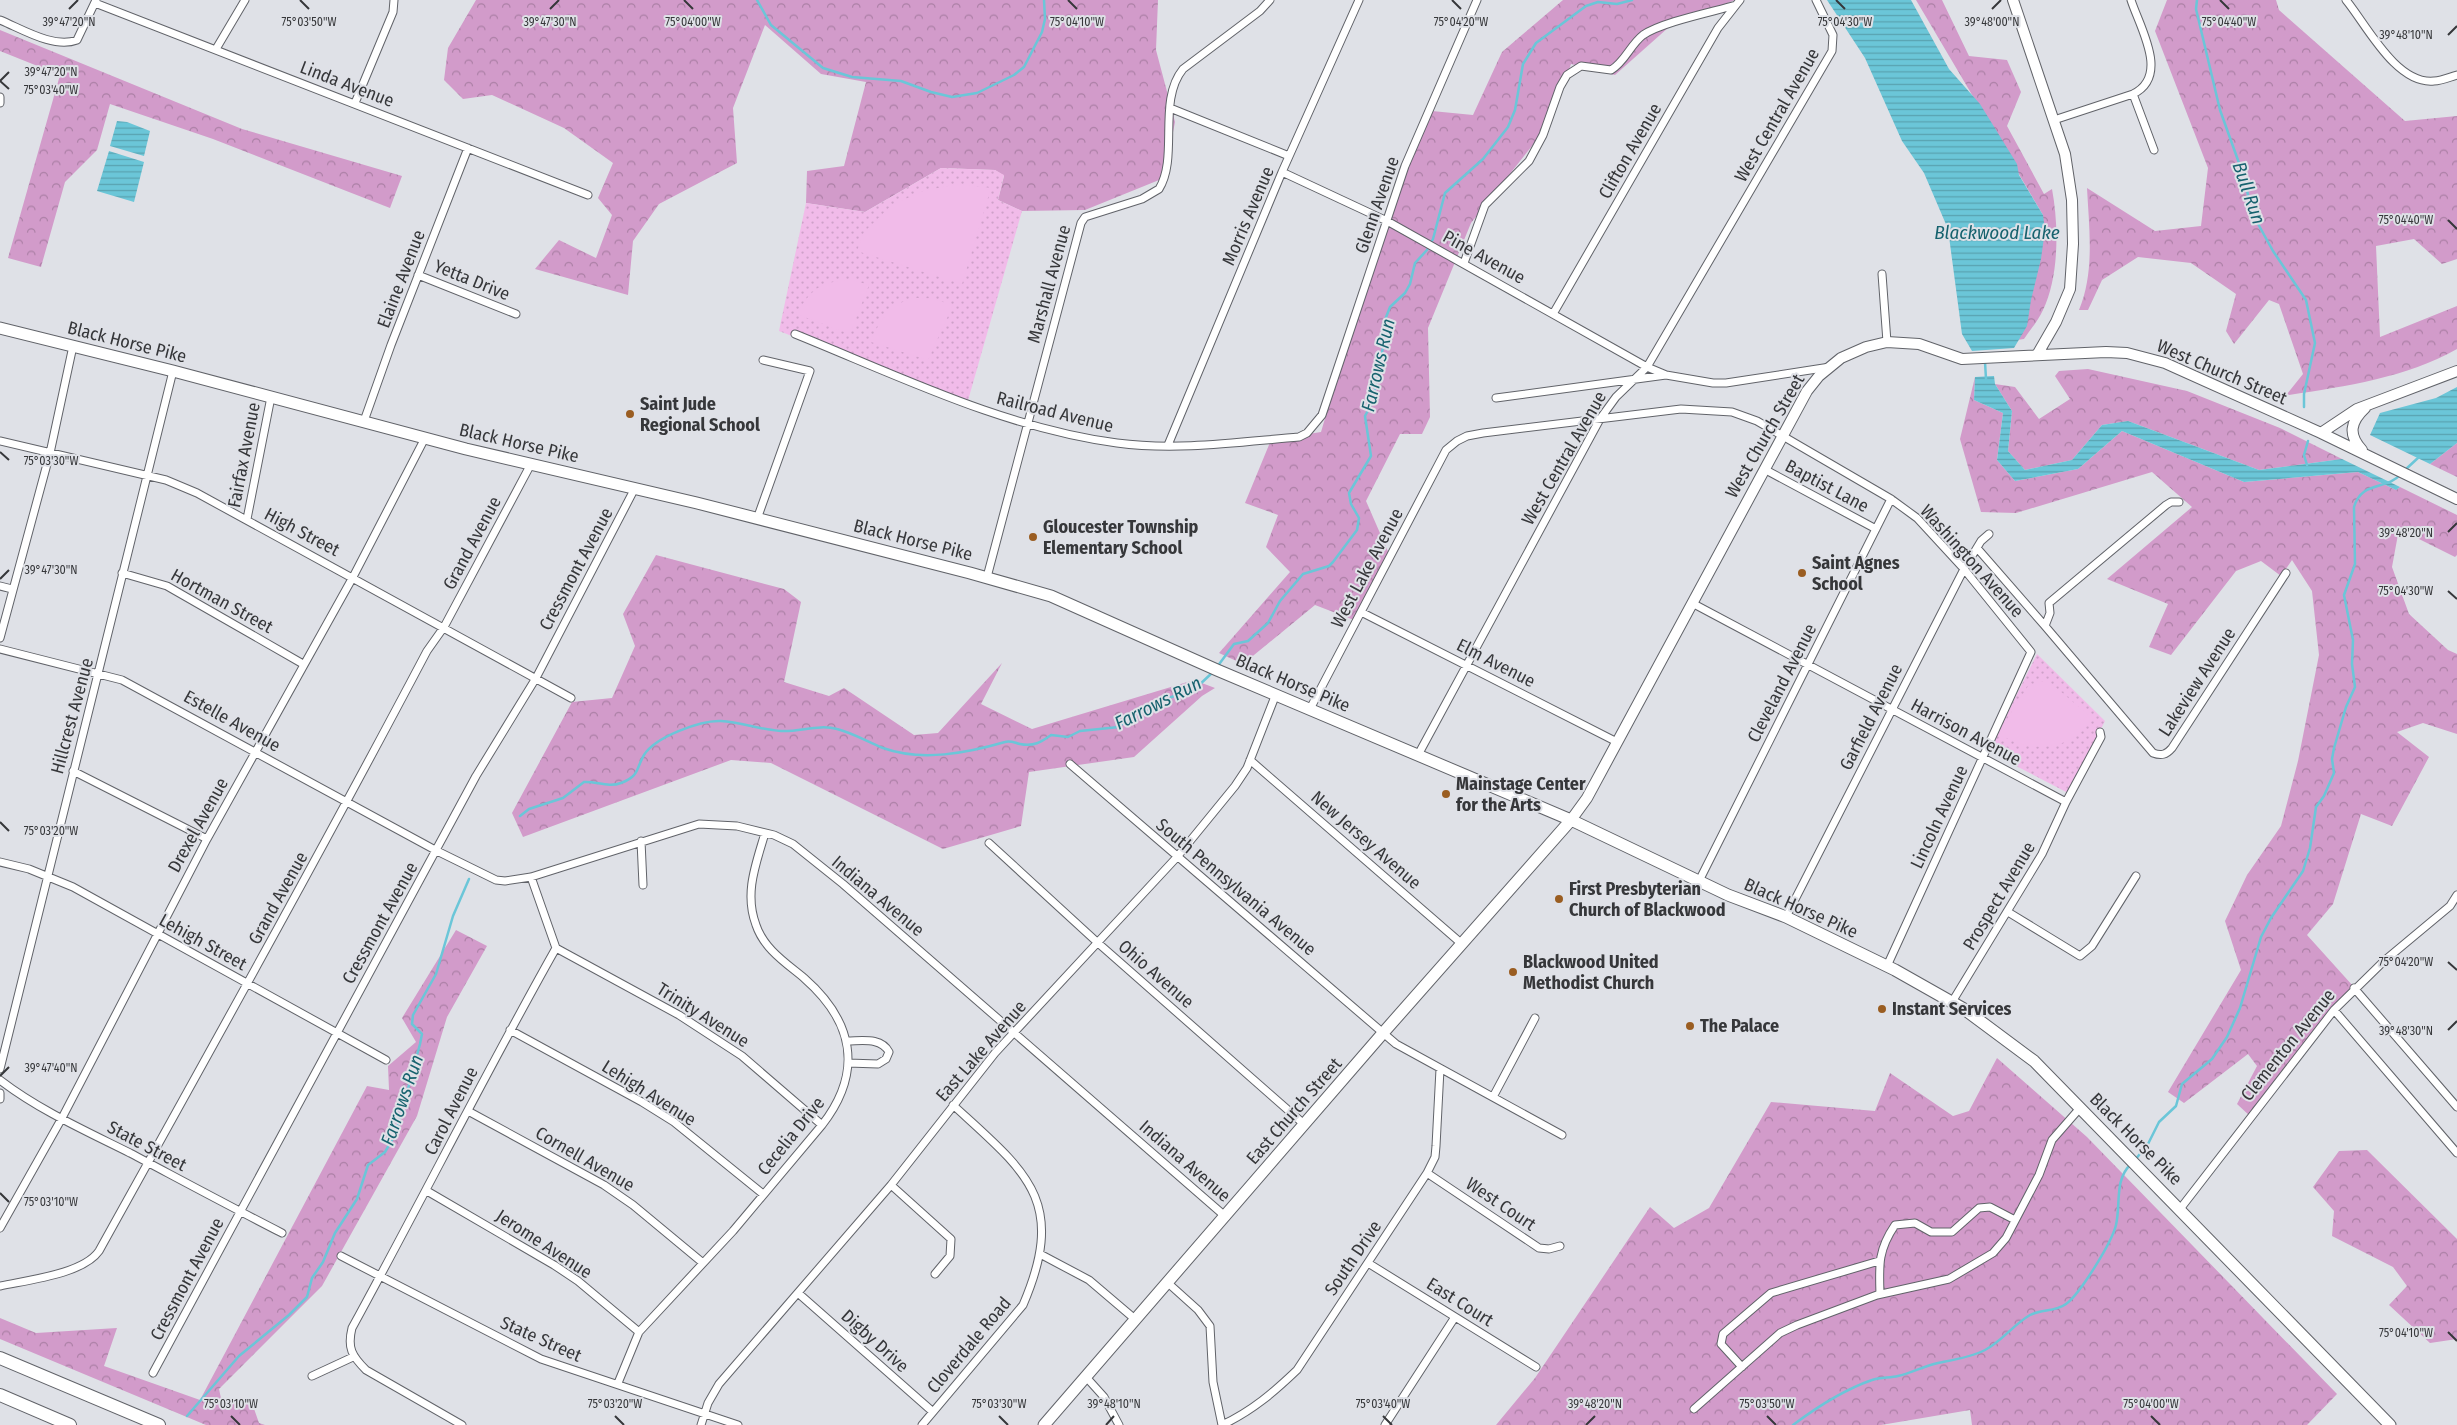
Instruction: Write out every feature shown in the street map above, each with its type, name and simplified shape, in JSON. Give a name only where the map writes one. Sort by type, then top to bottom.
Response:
[{"type":"highway","points":[[0,1358],[159,1425]]},
{"type":"highway","points":[[0,1395],[70,1425]]},
{"type":"main road","points":[[2013,0],[2065,154],[2071,185],[2072,273],[2065,304],[2037,355]]},
{"type":"main road","name":"Black Horse Pike","points":[[0,328],[173,371],[425,438],[635,488],[986,577],[1051,596],[1214,669],[1571,820],[1699,881],[1786,917],[1887,966],[1952,1002],[2034,1061],[2390,1425]]},
{"type":"main road","name":"West Church Street","points":[[1571,820],[1587,798],[1807,391],[1830,367],[1854,351],[1887,342],[1914,342],[1954,357],[1970,358],[2106,352],[2145,356],[2165,362],[2321,433],[2457,499]]},
{"type":"main road","points":[[2321,433],[2344,416],[2369,403],[2457,371]]},
{"type":"main road","points":[[2366,454],[2354,441],[2351,429],[2357,416],[2369,403]]},
{"type":"main road","name":"East Church Street","points":[[1044,1425],[1226,1217],[1383,1033],[1571,820]]},
{"type":"street","points":[[216,49],[245,0]]},
{"type":"street","points":[[355,103],[392,12],[394,0]]},
{"type":"street","name":"Marshall Avenue","points":[[986,577],[1078,228],[1085,217],[1142,199],[1159,189],[1166,168],[1170,108],[1175,80],[1183,70],[1260,11],[1270,0]]},
{"type":"street","name":"Morris Avenue","points":[[1168,445],[1282,172],[1359,0]]},
{"type":"street","name":"Glenn Avenue","points":[[1317,423],[1322,415],[1405,166],[1477,0]]},
{"type":"street","name":"West Central Avenue","points":[[1418,755],[1600,419],[1616,397],[1647,367],[1832,51],[1834,40],[1816,0]]},
{"type":"street","points":[[2054,120],[2133,94],[2146,86],[2152,70],[2151,59],[2131,0]]},
{"type":"street","points":[[2346,0],[2381,50],[2402,69],[2418,78],[2434,82],[2457,76]]},
{"type":"street","points":[[0,20],[39,36],[68,44],[77,40],[95,1]]},
{"type":"street","name":"Linda Avenue","points":[[95,1],[588,195]]},
{"type":"street","points":[[1464,263],[1485,204],[1529,161],[1543,135],[1557,95],[1567,75],[1581,66],[1611,70],[1619,64],[1640,38],[1649,32],[1738,2]]},
{"type":"street","name":"Clifton Avenue","points":[[1553,314],[1718,28],[1738,2]]},
{"type":"street","points":[[2133,94],[2154,150]]},
{"type":"street","points":[[0,97],[0,103]]},
{"type":"street","points":[[1170,108],[1289,156]]},
{"type":"street","name":"Elaine Avenue","points":[[364,421],[418,275],[468,148]]},
{"type":"street","name":"Pine Avenue","points":[[1282,172],[1387,220],[1647,367],[1666,375]]},
{"type":"street","points":[[1882,274],[1887,342]]},
{"type":"street","name":"Yetta Drive","points":[[418,275],[516,314]]},
{"type":"street","name":"Railroad Avenue","points":[[795,334],[958,400],[1027,424],[1117,443],[1168,445],[1298,437],[1307,433],[1317,423]]},
{"type":"street","points":[[0,638],[50,453],[73,346]]},
{"type":"street","points":[[757,519],[810,371],[763,360]]},
{"type":"street","points":[[1496,398],[1666,375],[1713,383],[1726,383],[1830,367]]},
{"type":"street","name":"Hillcrest Avenue","points":[[0,1069],[173,371]]},
{"type":"street","name":"Fairfax Avenue","points":[[247,519],[271,397]]},
{"type":"street","name":"Washington Avenue","points":[[1454,443],[1467,436],[1483,433],[1681,409],[1732,412],[1757,421],[1891,498],[1917,518],[1964,569],[2031,652]]},
{"type":"street","name":"Drexel Avenue","points":[[0,1228],[62,1118],[207,838],[353,577],[425,438]]},
{"type":"street","name":"High Street","points":[[0,441],[166,480],[197,493],[571,698]]},
{"type":"street","name":"West Lake Avenue","points":[[1310,709],[1446,450],[1454,443]]},
{"type":"street","name":"Grand Avenue","points":[[0,1286],[72,1269],[94,1258],[246,984],[294,902],[427,650],[444,627],[532,464]]},
{"type":"street","name":"Baptist Lane","points":[[1764,469],[1876,529]]},
{"type":"street","name":"Cressmont Avenue","points":[[153,1373],[476,776],[536,678],[635,488]]},
{"type":"street","name":"Cleveland Avenue","points":[[1699,881],[1891,498]]},
{"type":"street","name":"Washington Avenue","points":[[2045,626],[2050,613],[2049,603],[2166,505],[2171,502],[2179,502]]},
{"type":"street","name":"Garfield Avenue","points":[[1786,917],[1964,569],[1977,548],[1989,534]]},
{"type":"street","name":"Washington Avenue","points":[[1977,548],[2122,717]]},
{"type":"street","name":"Lakeview Avenue","points":[[2122,717],[2153,753],[2168,754],[2286,573]]},
{"type":"street","name":"Hortman Street","points":[[122,574],[168,586],[303,664]]},
{"type":"street","points":[[0,586],[12,589]]},
{"type":"street","name":"Harrison Avenue","points":[[1692,603],[2066,802]]},
{"type":"street","name":"Elm Avenue","points":[[1361,612],[1617,742]]},
{"type":"street","name":"Estelle Avenue","points":[[0,649],[99,673],[146,692],[437,851]]},
{"type":"street","name":"Lincoln Avenue","points":[[1887,966],[2031,652]]},
{"type":"street","name":"East Lake Avenue","points":[[701,1425],[719,1384],[891,1185],[953,1105],[1015,1032],[1177,858],[1235,786],[1250,760],[1276,694]]},
{"type":"street","points":[[2066,802],[2101,737],[2100,732]]},
{"type":"street","name":"New Jersey Avenue","points":[[1250,760],[1462,944]]},
{"type":"street","name":"South Pennsylvania Avenue","points":[[1070,764],[1177,858],[1383,1033],[1411,1054],[1562,1135]]},
{"type":"street","points":[[73,771],[207,838]]},
{"type":"street","name":"Prospect Avenue","points":[[1952,1002],[2042,854],[2066,802]]},
{"type":"street","name":"Indiana Avenue","points":[[437,851],[496,880],[505,881],[531,877],[700,824],[737,826],[765,833],[793,844],[1015,1032],[1226,1217]]},
{"type":"street","name":"Cecelia Drive","points":[[618,1383],[638,1332],[703,1263],[763,1194],[822,1125],[842,1094],[848,1063],[847,1041],[839,1019],[830,1004],[770,949],[756,925],[750,901],[750,884],[765,833]]},
{"type":"street","points":[[641,841],[643,885]]},
{"type":"street","name":"Ohio Avenue","points":[[989,843],[1098,943],[1305,1125]]},
{"type":"street","name":"Lehigh Street","points":[[0,862],[48,875],[386,1060]]},
{"type":"street","points":[[2008,912],[2080,956],[2086,953],[2136,876]]},
{"type":"street","points":[[531,877],[556,948]]},
{"type":"street","name":"Clementon Avenue","points":[[2180,1209],[2334,1010],[2354,988],[2450,906],[2457,895]]},
{"type":"street","name":"Carol Avenue","points":[[354,1357],[349,1347],[352,1328],[427,1191],[510,1030],[556,948]]},
{"type":"street","name":"Trinity Avenue","points":[[556,948],[679,1015],[742,1056],[822,1125]]},
{"type":"street","points":[[2354,988],[2456,1103]]},
{"type":"street","points":[[2334,1010],[2457,1153]]},
{"type":"street","points":[[1494,1097],[1535,1018]]},
{"type":"street","name":"Lehigh Avenue","points":[[510,1030],[666,1117],[763,1194]]},
{"type":"street","points":[[847,1041],[876,1041],[884,1044],[889,1051],[886,1059],[878,1064],[848,1063]]},
{"type":"street","name":"South Drive","points":[[1222,1425],[1245,1415],[1270,1396],[1297,1370],[1428,1173],[1435,1157],[1440,1069]]},
{"type":"street","name":"State Street","points":[[0,1080],[16,1092],[62,1118],[240,1213],[282,1233]]},
{"type":"street","points":[[0,1093],[0,1099]]},
{"type":"street","name":"Cloverdale Road","points":[[922,1425],[1024,1305],[1032,1285],[1040,1254],[1043,1230],[1034,1190],[1012,1160],[953,1105]]},
{"type":"street","points":[[1694,1409],[1780,1333],[1880,1294],[1949,1279],[1993,1253],[2006,1238],[2039,1175],[2052,1140],[2080,1108]]},
{"type":"street","name":"Cornell Avenue","points":[[468,1111],[604,1185],[633,1205],[703,1263]]},
{"type":"street","name":"West Court","points":[[1428,1173],[1540,1248],[1549,1249],[1560,1246]]},
{"type":"street","points":[[891,1185],[951,1239],[950,1256],[935,1274]]},
{"type":"street","name":"Jerome Avenue","points":[[427,1191],[578,1281],[638,1332]]},
{"type":"street","points":[[1880,1294],[1879,1261],[1885,1241],[1895,1225],[1915,1223],[1931,1232],[1952,1232],[1979,1208],[1990,1207],[2015,1220]]},
{"type":"street","points":[[1040,1254],[1089,1280],[1136,1320]]},
{"type":"street","name":"State Street","points":[[341,1256],[380,1278],[541,1359],[584,1375],[618,1383],[738,1425]]},
{"type":"street","points":[[1742,1367],[1721,1344],[1723,1334],[1771,1293],[1879,1261]]},
{"type":"street","name":"East Court","points":[[1368,1263],[1536,1367]]},
{"type":"street","points":[[1168,1283],[1198,1310],[1210,1326],[1213,1382],[1222,1425]]},
{"type":"street","name":"Digby Drive","points":[[798,1293],[933,1412]]},
{"type":"street","points":[[1385,1425],[1455,1317]]},
{"type":"street","points":[[312,1376],[354,1357],[374,1374],[462,1425]]},
{"type":"street","points":[[1086,1377],[1104,1397],[1119,1425]]},
{"type":"green space","points":[[476,0],[1158,0],[1156,50],[1175,122],[1164,178],[1085,210],[1022,211],[998,200],[1004,176],[995,170],[941,168],[865,212],[806,203],[807,171],[844,166],[866,82],[821,74],[765,25],[733,108],[737,163],[659,204],[633,241],[628,295],[535,269],[559,240],[596,258],[612,215],[598,198],[613,163],[564,128],[492,95],[463,99],[444,80],[448,48]]},
{"type":"green space","points":[[1563,0],[1735,0],[1669,27],[1615,75],[1571,64],[1550,123],[1471,223],[1428,328],[1430,417],[1422,434],[1400,434],[1366,501],[1390,556],[1354,620],[1315,605],[1243,664],[1219,653],[1290,572],[1266,547],[1278,515],[1245,503],[1271,440],[1321,432],[1381,230],[1432,111],[1473,115],[1502,52]]},
{"type":"green space","points":[[1916,0],[1942,0],[1969,56],[2007,60],[2021,92],[2007,126],[2044,194],[2052,189],[2056,219],[2055,267],[2043,310],[2024,339],[2017,340],[2043,215]]},
{"type":"green space","points":[[2167,0],[2276,0],[2279,10],[2405,121],[2457,116],[2457,259],[2442,264],[2414,239],[2376,246],[2380,337],[2457,306],[2457,349],[2417,367],[2375,380],[2289,395],[2287,394],[2303,374],[2279,304],[2269,300],[2234,344],[2226,331],[2236,294],[2191,263],[2138,257],[2102,280],[2088,310],[2079,310],[2087,281],[2090,250],[2087,188],[2155,231],[2201,226],[2208,168],[2155,31]]},
{"type":"green space","points":[[0,30],[242,129],[402,176],[390,208],[213,139],[110,104],[97,150],[65,182],[41,267],[8,258],[60,75],[0,51]]},
{"type":"green space","points":[[2088,369],[2187,391],[2280,428],[2342,459],[2259,470],[2128,421],[2102,425],[2072,460],[2025,470],[2008,451],[2012,411],[1995,384],[2015,387],[2039,419],[2070,399],[2055,376],[2059,371]]},
{"type":"green space","points":[[1975,377],[1974,400],[2003,413],[1997,460],[2015,481],[2078,469],[2122,431],[2244,482],[2358,472],[2396,490],[2400,487],[2457,515],[2457,555],[2455,557],[2399,529],[2392,567],[2409,614],[2448,650],[2457,654],[2457,734],[2423,723],[2397,732],[2429,757],[2392,826],[2361,814],[2333,904],[2307,935],[2353,986],[2251,1117],[2237,1104],[2257,1066],[2248,1054],[2184,1103],[2168,1092],[2241,970],[2225,921],[2247,875],[2281,826],[2298,761],[2319,655],[2312,591],[2292,560],[2281,576],[2261,561],[2236,571],[2171,655],[2149,647],[2168,604],[2107,579],[2192,507],[2152,472],[2016,513],[1981,512],[1960,439]]},
{"type":"green space","points":[[2457,443],[2457,477],[2430,464]]},
{"type":"green space","points":[[656,555],[784,589],[801,602],[784,682],[829,696],[844,688],[914,735],[938,733],[1002,663],[981,704],[1032,729],[1194,680],[1215,688],[1202,696],[1134,757],[1029,772],[1021,826],[943,849],[771,763],[731,760],[523,837],[512,813],[572,702],[612,698],[635,646],[623,614]]},
{"type":"green space","points":[[456,930],[487,946],[447,1017],[417,1116],[322,1286],[219,1389],[222,1403],[252,1403],[259,1423],[265,1425],[206,1425],[0,1339],[0,1318],[36,1333],[117,1328],[104,1366],[200,1400],[367,1086],[389,1090],[388,1066],[416,1042],[402,1018]]},
{"type":"green space","points":[[1997,1058],[2087,1137],[2337,1394],[2307,1425],[1972,1425],[1970,1410],[1881,1425],[1496,1425],[1535,1378],[1650,1207],[1674,1228],[1709,1208],[1771,1102],[1875,1111],[1890,1073],[1953,1116],[1969,1111]]},
{"type":"green space","points":[[2367,1150],[2457,1239],[2457,1339],[2430,1343],[2389,1305],[2407,1286],[2393,1267],[2332,1236],[2334,1211],[2313,1187],[2339,1151]]},
{"type":"shaded area","points":[[941,168],[995,170],[1004,175],[998,200],[1022,211],[967,404],[779,331],[806,203],[865,212]]},
{"type":"shaded area","points":[[958,184],[991,188],[962,284],[857,251],[864,232],[892,205],[923,191]]},
{"type":"shaded area","points":[[852,280],[869,285],[850,334],[796,314],[818,288],[832,282]]},
{"type":"shaded area","points":[[912,298],[930,298],[953,305],[928,360],[871,342],[881,322],[890,310]]},
{"type":"shaded area","points":[[2037,654],[2105,721],[2068,793],[1989,750]]},
{"type":"shaded area","points":[[2047,680],[2092,718],[2084,729],[2073,738],[2049,746],[2022,744],[1998,733],[2030,683],[2033,684]]},
{"type":"water","name":"Blackwood Lake","points":[[1827,0],[1911,0],[1949,69],[1980,104],[2017,164],[2019,175],[2043,215],[2045,230],[2027,326],[2014,348],[1972,351],[1962,334],[1948,229],[1924,173],[1902,141],[1865,58]]},
{"type":"water","points":[[117,121],[127,122],[150,131],[144,156],[110,146]]},
{"type":"water","points":[[109,151],[144,162],[134,202],[97,191]]},
{"type":"water","points":[[1994,376],[1995,384],[2012,411],[2008,451],[2025,470],[2072,460],[2102,425],[2128,421],[2259,470],[2342,459],[2400,487],[2396,490],[2358,472],[2244,482],[2122,431],[2078,469],[2015,481],[1997,460],[2003,413],[1974,400],[1975,377]]},
{"type":"water","points":[[2457,387],[2457,443],[2430,464],[2370,435],[2380,413],[2436,398]]},
{"type":"waterway","points":[[757,0],[771,25],[823,68],[852,77],[901,81],[931,92],[952,97],[977,93],[1014,75],[1024,67],[1042,32],[1045,19],[1044,0]]},
{"type":"waterway","name":"Farrows Run","points":[[1217,667],[1234,644],[1248,641],[1268,623],[1280,601],[1303,574],[1329,566],[1357,530],[1359,518],[1351,504],[1349,493],[1371,456],[1365,416],[1372,403],[1384,342],[1383,325],[1390,307],[1405,293],[1410,284],[1415,263],[1427,250],[1433,239],[1445,193],[1483,159],[1508,127],[1515,110],[1523,64],[1536,43],[1586,6],[1598,2],[1617,4],[1632,0]]},
{"type":"waterway","name":"Bull Run","points":[[2197,0],[2196,9],[2220,110],[2244,177],[2252,213],[2273,251],[2306,300],[2315,343],[2304,394],[2304,407]]},
{"type":"waterway","points":[[1985,362],[1986,379]]},
{"type":"waterway","name":"Bull Run","points":[[2307,465],[2304,455],[2308,441]]},
{"type":"waterway","points":[[2405,470],[2419,457]]},
{"type":"waterway","points":[[2135,1160],[2148,1144],[2159,1122],[2176,1106],[2182,1084],[2212,1059],[2227,1037],[2240,1008],[2261,937],[2271,918],[2303,871],[2310,848],[2316,807],[2324,796],[2334,773],[2332,759],[2334,748],[2346,707],[2355,687],[2352,664],[2353,640],[2344,595],[2355,564],[2354,507],[2358,499],[2368,489],[2388,483],[2401,474]]},
{"type":"waterway","name":"Farrows Run","points":[[520,816],[529,809],[563,798],[584,782],[611,785],[627,780],[635,774],[644,755],[650,748],[668,736],[702,723],[721,721],[781,731],[830,728],[849,733],[883,748],[898,752],[913,755],[944,754],[975,750],[1007,741],[1025,745],[1033,744],[1051,735],[1068,737],[1080,731],[1119,727],[1132,714],[1150,711],[1164,700],[1197,687],[1213,672]]},
{"type":"waterway","name":"Farrows Run","points":[[187,1416],[239,1356],[289,1315],[307,1297],[312,1278],[323,1262],[335,1233],[357,1199],[368,1165],[385,1152],[396,1133],[422,1034],[412,1024],[413,1015],[436,974],[453,916],[469,879]]},
{"type":"waterway","points":[[1793,1425],[1811,1412],[1861,1384],[1875,1379],[1903,1375],[1933,1364],[1980,1352],[1991,1347],[2030,1315],[2062,1307],[2066,1304],[2087,1279],[2113,1233],[2116,1225],[2122,1177],[2131,1164]]},
{"type":"place","name":"Saint Jude Regional School","points":[[630,414]]},
{"type":"place","name":"Gloucester Township Elementary School","points":[[1033,537]]},
{"type":"place","name":"Saint Agnes School","points":[[1802,573]]},
{"type":"place","name":"Mainstage Center for the Arts","points":[[1446,794]]},
{"type":"place","name":"First Presbyterian Church of Blackwood","points":[[1559,899]]},
{"type":"place","name":"Blackwood United Methodist Church","points":[[1513,972]]},
{"type":"place","name":"Instant Services","points":[[1882,1009]]},
{"type":"place","name":"The Palace","points":[[1690,1026]]}]
